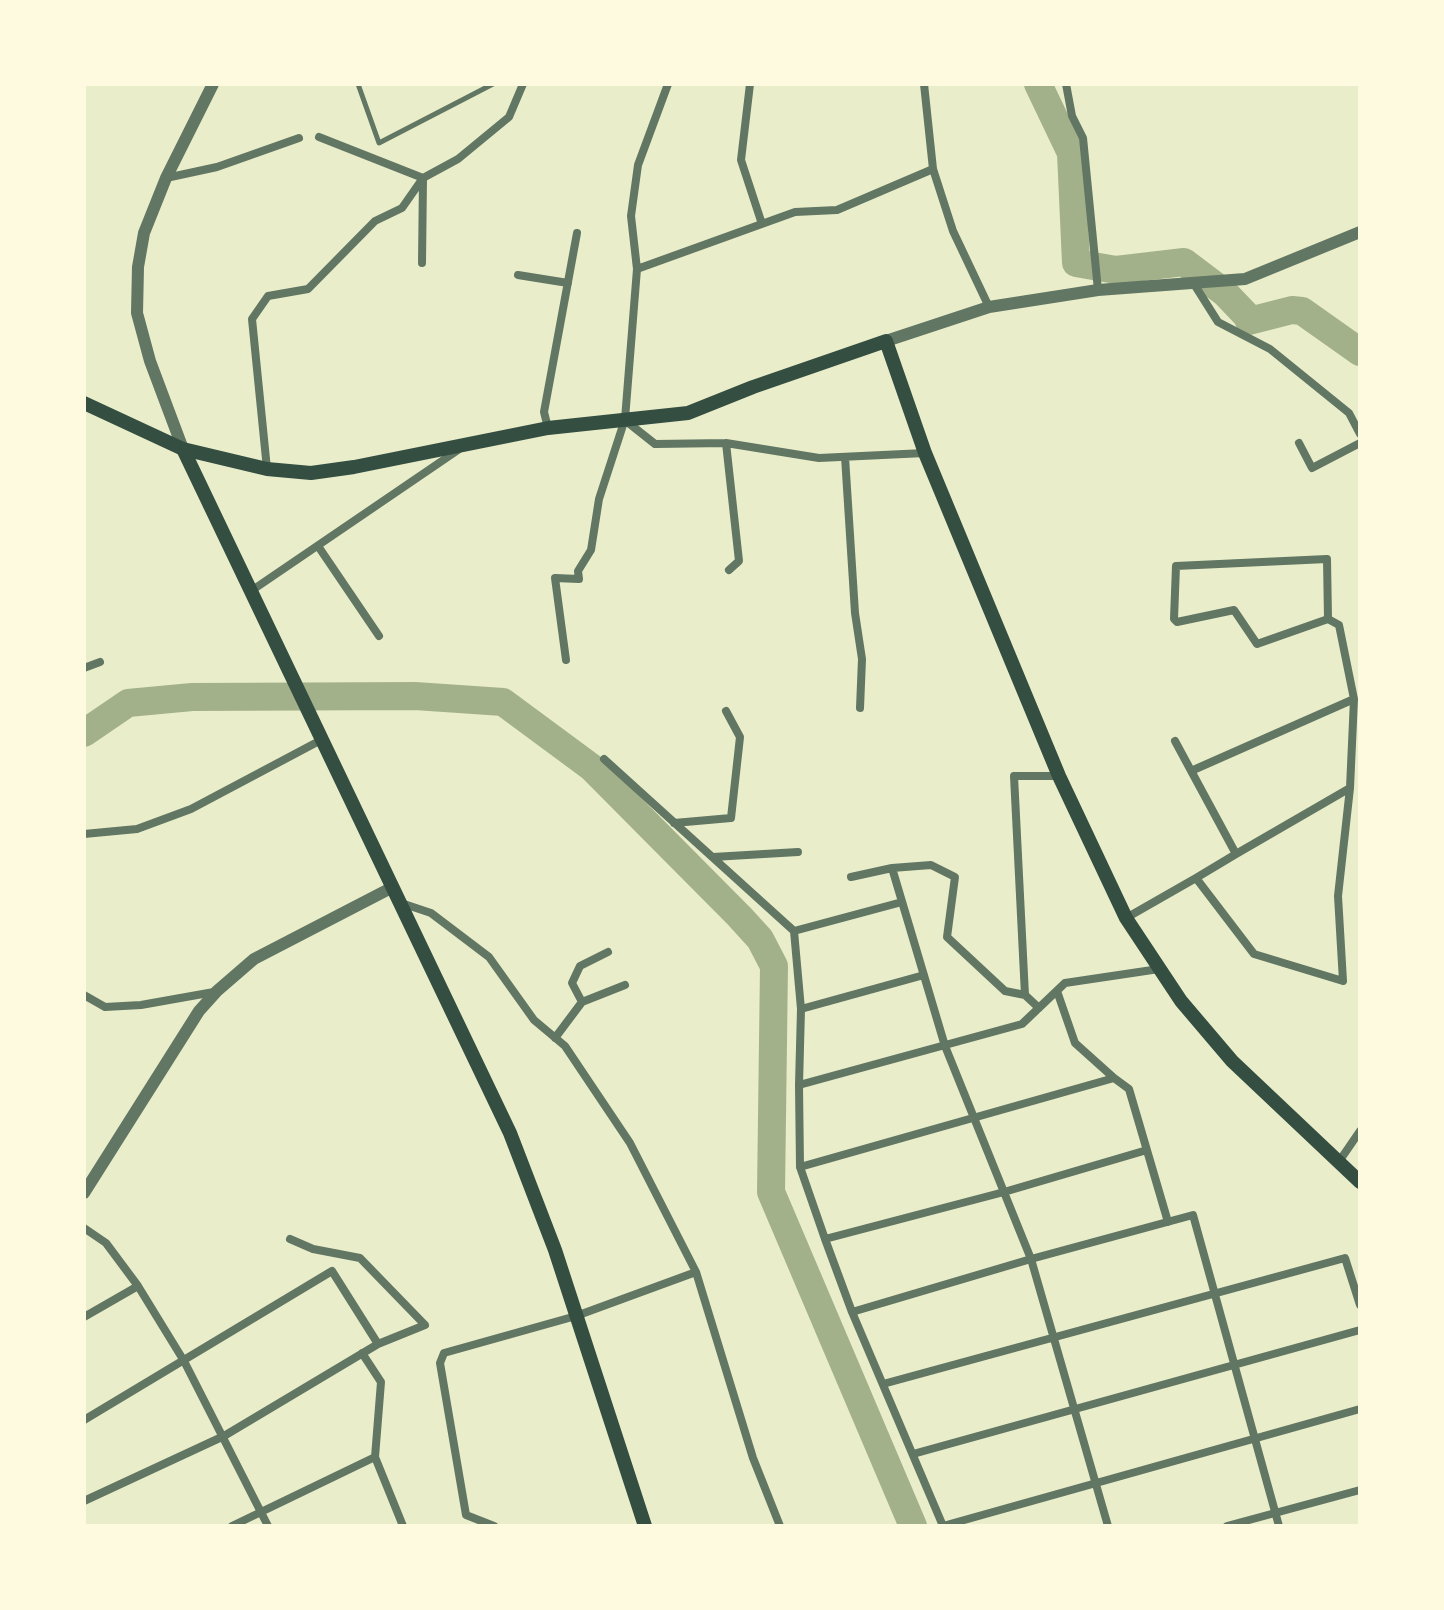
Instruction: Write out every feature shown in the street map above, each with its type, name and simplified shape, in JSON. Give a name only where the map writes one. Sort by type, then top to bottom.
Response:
[{"type":"main road","points":[[84,403],[183,449],[267,469],[311,473],[548,428],[688,413],[886,341],[925,453],[1059,776],[1126,918],[1181,1001],[1232,1061],[1360,1182]]},
{"type":"main road","points":[[183,449],[510,1133],[555,1250],[645,1526]]},
{"type":"street","points":[[183,449],[150,361],[137,313],[138,267],[142,245],[166,178],[213,84]]},
{"type":"street","points":[[267,469],[252,319],[268,296],[308,289],[375,221],[402,208],[423,178],[458,159],[509,117],[523,84]]},
{"type":"street","points":[[566,660],[555,578],[579,579],[578,571],[591,550],[599,499],[625,419],[637,269],[631,216],[638,165],[668,84]]},
{"type":"street","points":[[750,84],[741,160],[762,224]]},
{"type":"street","points":[[924,84],[933,169],[953,231],[989,307]]},
{"type":"street","points":[[1066,84],[1072,116],[1083,138],[1098,290]]},
{"type":"street","points":[[319,137],[423,178]]},
{"type":"street","points":[[166,178],[217,167],[299,138]]},
{"type":"street","points":[[637,269],[795,212],[837,210],[933,169]]},
{"type":"street","points":[[422,263],[423,178]]},
{"type":"street","points":[[886,341],[989,307],[1098,290],[1245,279],[1360,232]]},
{"type":"street","points":[[548,428],[544,412],[577,233]]},
{"type":"street","points":[[518,275],[568,283]]},
{"type":"street","points":[[1196,284],[1218,322],[1270,349],[1349,413],[1360,434]]},
{"type":"street","points":[[625,419],[655,444],[726,443],[819,458],[925,453]]},
{"type":"street","points":[[726,443],[739,561],[729,570]]},
{"type":"street","points":[[1299,443],[1312,468],[1360,443]]},
{"type":"street","points":[[251,591],[465,445]]},
{"type":"street","points":[[845,457],[855,613],[862,659],[860,708]]},
{"type":"street","points":[[318,546],[379,636]]},
{"type":"street","points":[[1196,878],[1254,954],[1343,981],[1338,896],[1350,788],[1354,699],[1339,625],[1328,619],[1257,644],[1234,610],[1177,622],[1174,619],[1176,566],[1327,559],[1328,619]]},
{"type":"street","points":[[84,668],[100,662]]},
{"type":"street","points":[[1191,771],[1354,699]]},
{"type":"street","points":[[674,823],[731,818],[740,737],[726,711]]},
{"type":"street","points":[[84,834],[137,829],[191,809],[323,739]]},
{"type":"street","points":[[1175,741],[1236,854]]},
{"type":"street","points":[[604,759],[794,931],[801,1009],[800,1167],[852,1312],[943,1526],[1360,1409]]},
{"type":"street","points":[[1025,995],[1014,776],[1059,776]]},
{"type":"street","points":[[1126,918],[1350,788]]},
{"type":"street","points":[[713,857],[798,852]]},
{"type":"street","points":[[851,877],[892,868],[931,865],[955,877],[947,937],[1005,991],[1025,995],[1039,1008]]},
{"type":"street","points":[[892,868],[945,1046],[1031,1259],[1108,1526]]},
{"type":"street","points":[[84,1193],[199,1011],[217,991],[254,959],[393,887]]},
{"type":"street","points":[[794,931],[902,902]]},
{"type":"street","points":[[400,903],[431,913],[489,957],[534,1020],[565,1046],[630,1143],[696,1272],[753,1458],[780,1526]]},
{"type":"street","points":[[582,1002],[572,983],[580,966],[608,952]]},
{"type":"street","points":[[799,1085],[1022,1024],[1065,983],[1159,969]]},
{"type":"street","points":[[801,1009],[924,975]]},
{"type":"street","points":[[555,1038],[582,1002],[625,985]]},
{"type":"street","points":[[84,995],[105,1007],[141,1005],[217,991]]},
{"type":"street","points":[[1057,991],[1075,1043],[1129,1089],[1168,1222]]},
{"type":"street","points":[[800,1167],[1114,1078]]},
{"type":"street","points":[[1338,1163],[1360,1131]]},
{"type":"street","points":[[825,1239],[1147,1150]]},
{"type":"street","points":[[852,1312],[1193,1215],[1279,1526]]},
{"type":"street","points":[[84,1228],[106,1243],[138,1286],[184,1361],[268,1526]]},
{"type":"street","points":[[84,1501],[224,1436],[378,1344],[425,1325],[360,1258],[313,1249],[290,1239]]},
{"type":"street","points":[[883,1384],[1345,1258],[1360,1305]]},
{"type":"street","points":[[84,1420],[332,1271],[378,1344]]},
{"type":"street","points":[[494,1526],[466,1515],[440,1363],[444,1353],[576,1316],[696,1272]]},
{"type":"street","points":[[84,1317],[138,1286]]},
{"type":"street","points":[[913,1454],[1360,1330]]},
{"type":"street","points":[[362,1353],[381,1382],[375,1457],[403,1526]]},
{"type":"street","points":[[232,1526],[375,1457]]},
{"type":"street","points":[[1227,1526],[1360,1490]]},
{"type":"lane","points":[[358,84],[379,143],[493,84]]},
{"type":"waterway","points":[[1038,84],[1071,153],[1076,263],[1116,270],[1184,262],[1225,293],[1249,321],[1292,310],[1302,311],[1360,352]]},
{"type":"waterway","points":[[84,733],[128,703],[192,697],[415,696],[503,702],[591,767],[739,916],[760,939],[774,966],[771,1192],[913,1526]]}]
